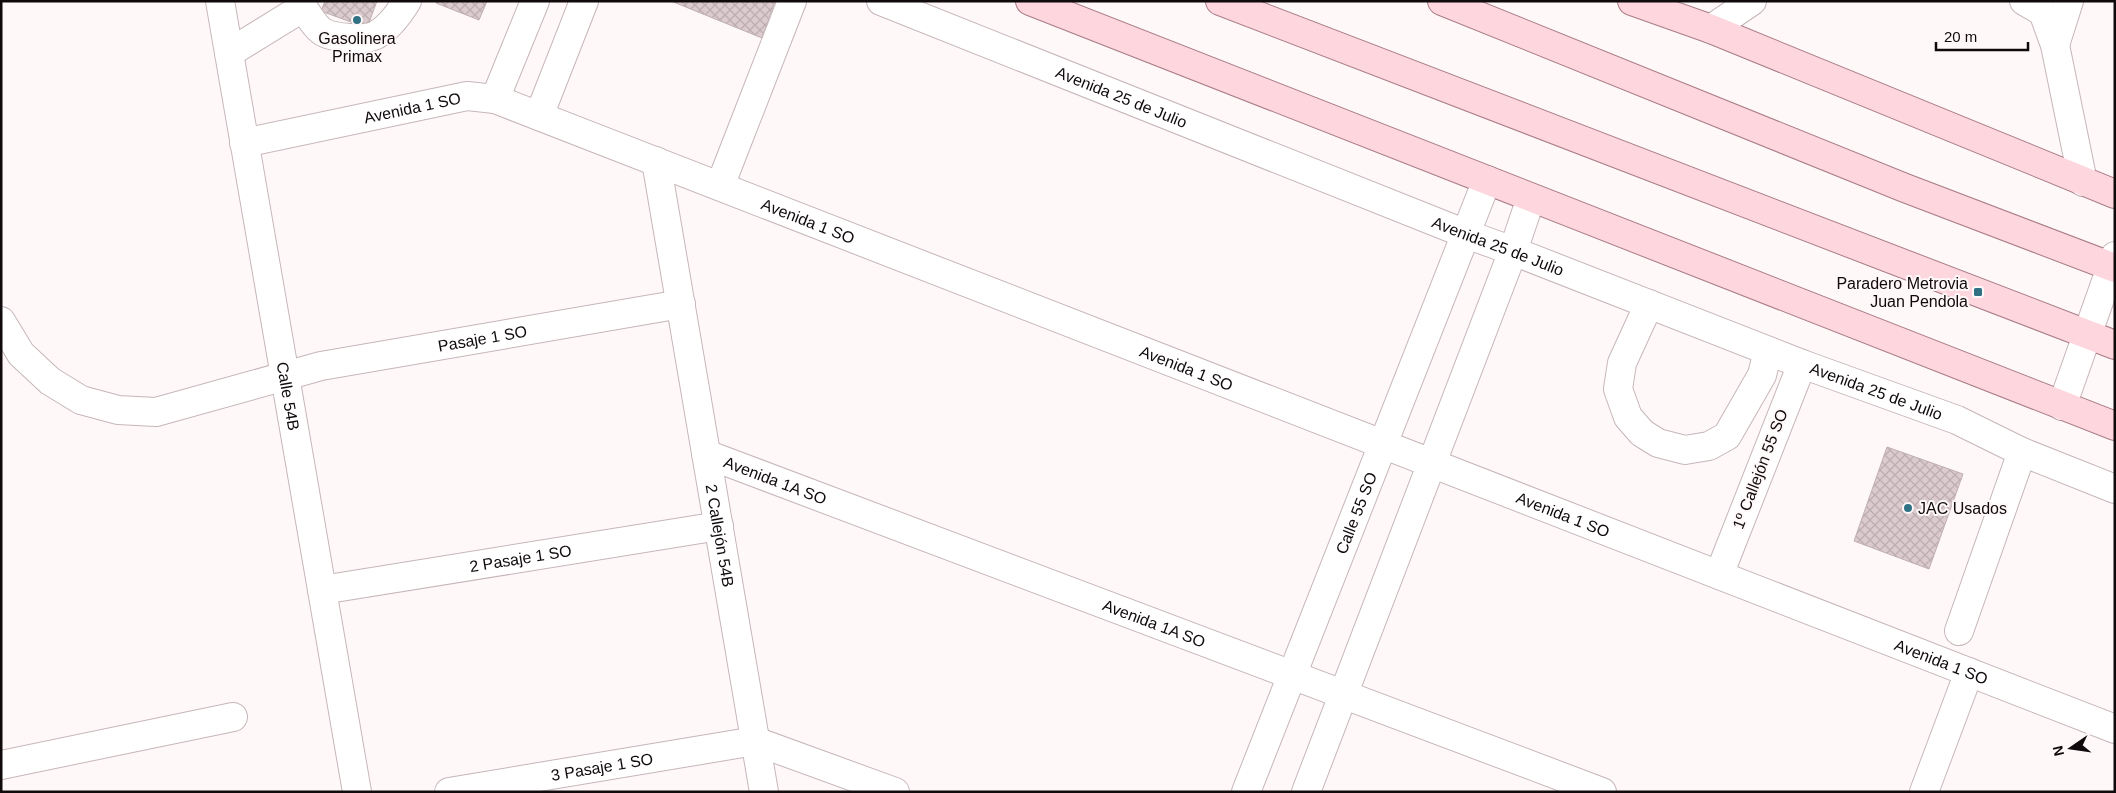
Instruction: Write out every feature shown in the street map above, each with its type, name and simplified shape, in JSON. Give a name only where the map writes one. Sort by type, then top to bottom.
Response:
[{"type":"main road","points":[[1030,1],[2115,426]]},
{"type":"main road","points":[[1220,1],[2115,345]]},
{"type":"main road","points":[[1442,1],[1905,188],[2114,264]]},
{"type":"main road","points":[[1637,2],[1711,28],[2115,194]]},
{"type":"street","name":"Calle 54B","points":[[220,1],[357,792]]},
{"type":"street","points":[[229,53],[302,5],[323,32],[351,39],[375,36],[396,18],[407,1]]},
{"type":"street","points":[[495,99],[535,1]]},
{"type":"street","points":[[539,116],[584,1]]},
{"type":"street","points":[[720,186],[792,1]]},
{"type":"street","name":"Avenida 25 de Julio","points":[[881,1],[1466,234],[1513,250],[1802,364],[1956,420],[2022,452],[2115,489]]},
{"type":"street","points":[[1711,28],[1752,1]]},
{"type":"street","points":[[2024,1],[2043,12],[2055,45],[2083,182]]},
{"type":"street","points":[[2055,45],[2069,1]]},
{"type":"street","name":"Avenida 1 SO","points":[[244,143],[467,96],[495,99],[2115,729]]},
{"type":"street","name":"2 Callejón 54B","points":[[656,161],[764,792]]},
{"type":"street","name":"Calle 55 SO","points":[[1246,792],[1487,180]]},
{"type":"street","points":[[1306,792],[1513,250],[1531,198]]},
{"type":"street","points":[[2062,406],[2114,264]]},
{"type":"street","name":"Pasaje 1 SO","points":[[1,322],[21,354],[50,381],[81,400],[118,410],[156,412],[321,366],[680,304]]},
{"type":"street","points":[[1649,304],[1622,363],[1618,388],[1628,417],[1642,434],[1658,443],[1684,450],[1709,446],[1727,436],[1762,375],[1768,351]]},
{"type":"street","name":"1º Callejón 55 SO","points":[[1719,575],[1802,364]]},
{"type":"street","points":[[1959,631],[2022,452]]},
{"type":"street","name":"Avenida 1A SO","points":[[706,454],[1602,792]]},
{"type":"street","name":"2 Pasaje 1 SO","points":[[322,590],[719,526]]},
{"type":"street","points":[[1924,792],[1969,672]]},
{"type":"street","points":[[1,766],[233,717]]},
{"type":"street","points":[[755,741],[895,792]]},
{"type":"street","name":"3 Pasaje 1 SO","points":[[449,792],[755,741]]},
{"type":"building","name":"Gasolinera Primax","points":[[325,1],[377,1],[367,28],[321,11]]},
{"type":"building","points":[[437,1],[487,1],[479,20],[436,3]]},
{"type":"building","points":[[671,1],[775,1],[762,38]]},
{"type":"building","name":"JAC Usados","points":[[1887,447],[1963,474],[1929,569],[1854,541]]},
{"type":"place","name":"Gasolinera Primax","points":[[357,20]]},
{"type":"place","name":"Paradero Metrovia Juan Pendola","points":[[1978,292]]},
{"type":"place","name":"JAC Usados","points":[[1908,508]]}]
